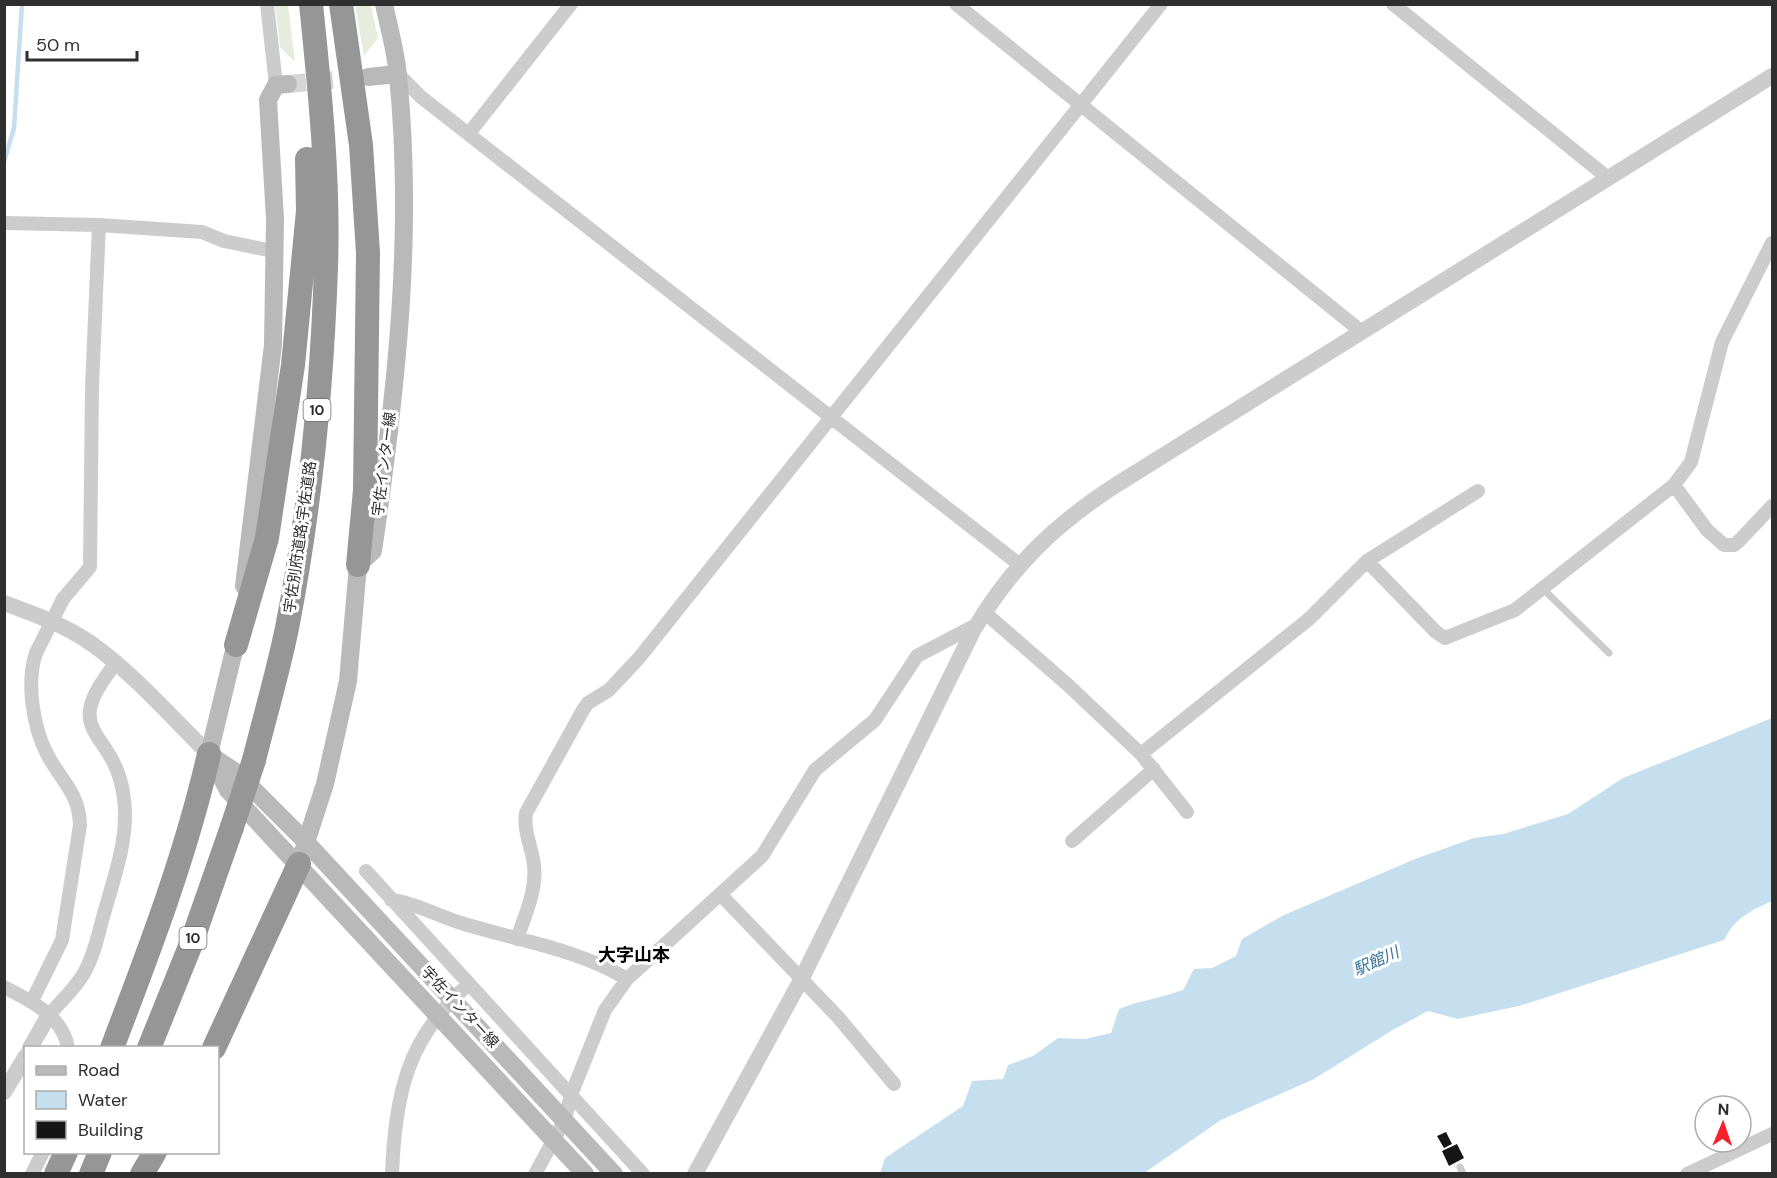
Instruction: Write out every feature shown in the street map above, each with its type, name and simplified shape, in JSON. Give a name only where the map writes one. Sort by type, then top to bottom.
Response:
[{"type":"highway","name":"宇佐別府道路;宇佐道路","points":[[149,1046],[191,944],[254,760],[287,629],[301,540],[317,411],[326,266],[322,119],[311,4]]},
{"type":"highway","points":[[341,4],[361,145],[368,253],[365,490],[358,566]]},
{"type":"highway","points":[[237,645],[267,538],[294,355],[308,211],[306,91],[316,53]]},
{"type":"highway","points":[[112,1046],[151,946],[191,826],[209,754]]},
{"type":"highway","points":[[214,1046],[303,853]]},
{"type":"highway","points":[[56,1173],[65,1154]]},
{"type":"highway","points":[[91,1173],[99,1154]]},
{"type":"highway","points":[[142,1173],[154,1154]]},
{"type":"main road","name":"宇佐インター線","points":[[303,853],[325,784],[348,681],[358,566],[373,551],[404,284],[404,185],[398,74],[384,4]]},
{"type":"main road","points":[[368,77],[398,74]]},
{"type":"main road","points":[[209,754],[237,645],[273,345],[275,219],[268,100],[270,92],[282,85]]},
{"type":"main road","name":"宇佐インター線","points":[[209,754],[228,790],[303,853],[452,999],[614,1173]]},
{"type":"main road","name":"宇佐インター線","points":[[303,853],[438,1013],[585,1173]]},
{"type":"street","points":[[267,4],[282,85]]},
{"type":"street","points":[[470,132],[571,4]]},
{"type":"street","points":[[956,4],[1362,332]]},
{"type":"street","points":[[518,939],[534,880],[533,855],[525,821],[526,813],[583,710],[588,703],[609,690],[629,669],[1161,4]]},
{"type":"street","points":[[1393,4],[1608,178]]},
{"type":"street","points":[[398,74],[421,97],[470,132],[1020,565]]},
{"type":"street","points":[[695,1173],[801,980],[981,618],[1020,565],[1045,537],[1086,504],[1773,76]]},
{"type":"street","points":[[4,223],[99,225],[202,232],[225,241],[273,251]]},
{"type":"street","points":[[32,1001],[62,940],[80,825],[79,808],[74,794],[46,753],[39,733],[32,666],[36,653],[63,600],[90,567],[92,387],[99,225]]},
{"type":"street","points":[[1367,561],[1436,632],[1445,638],[1509,613],[1674,485],[1690,462],[1712,373],[1724,337],[1773,243]]},
{"type":"street","points":[[1674,485],[1707,530],[1724,545],[1734,545],[1739,542],[1773,506]]},
{"type":"street","points":[[1141,754],[1309,619],[1367,561],[1478,491]]},
{"type":"street","points":[[4,603],[58,624],[91,643],[116,663],[209,754]]},
{"type":"street","points":[[981,618],[1068,685],[1141,754],[1187,812]]},
{"type":"street","points":[[535,1173],[565,1119],[571,1095],[604,1010],[627,979],[762,856],[808,780],[823,761],[875,720],[917,656],[981,618]]},
{"type":"street","points":[[31,1046],[49,1015],[79,981],[91,958],[124,839],[125,816],[119,776],[94,733],[88,712],[95,693],[116,663]]},
{"type":"street","points":[[1072,841],[1154,769]]},
{"type":"street","points":[[366,871],[644,1173]]},
{"type":"street","points":[[721,895],[858,1040],[894,1084]]},
{"type":"street","points":[[391,900],[581,958],[627,979]]},
{"type":"street","points":[[392,1173],[402,1088],[416,1048],[438,1013],[469,984]]},
{"type":"street","points":[[4,987],[32,1001],[49,1015],[67,1040],[68,1046]]},
{"type":"street","points":[[4,1092],[24,1059]]},
{"type":"street","points":[[1686,1173],[1773,1134]]},
{"type":"street","points":[[32,1173],[42,1154]]},
{"type":"lane","points":[[1542,588],[1609,653]]},
{"type":"green space","points":[[275,5],[288,5],[295,62],[280,47]]},
{"type":"green space","points":[[355,5],[371,5],[378,38],[364,56]]},
{"type":"water","name":"駅館川","points":[[1772,718],[1772,901],[1744,916],[1728,932],[1724,940],[1519,1006],[1458,1019],[1428,1011],[1314,1079],[1221,1120],[1144,1173],[880,1173],[885,1158],[963,1106],[972,1081],[1003,1079],[1008,1065],[1033,1056],[1058,1038],[1085,1039],[1111,1033],[1119,1009],[1183,990],[1194,969],[1212,968],[1236,956],[1242,939],[1284,915],[1415,859],[1474,838],[1503,834],[1568,814],[1623,778]]},
{"type":"building","points":[[1446,1132],[1452,1144],[1444,1148],[1437,1136]]},
{"type":"building","points":[[1457,1144],[1464,1158],[1449,1166],[1442,1151]]},
{"type":"waterway","points":[[4,162],[14,128],[22,4]]},
{"type":"tunnel","points":[[288,84],[364,77]]},
{"type":"district","name":"大字山本","points":[[634,955]]}]
